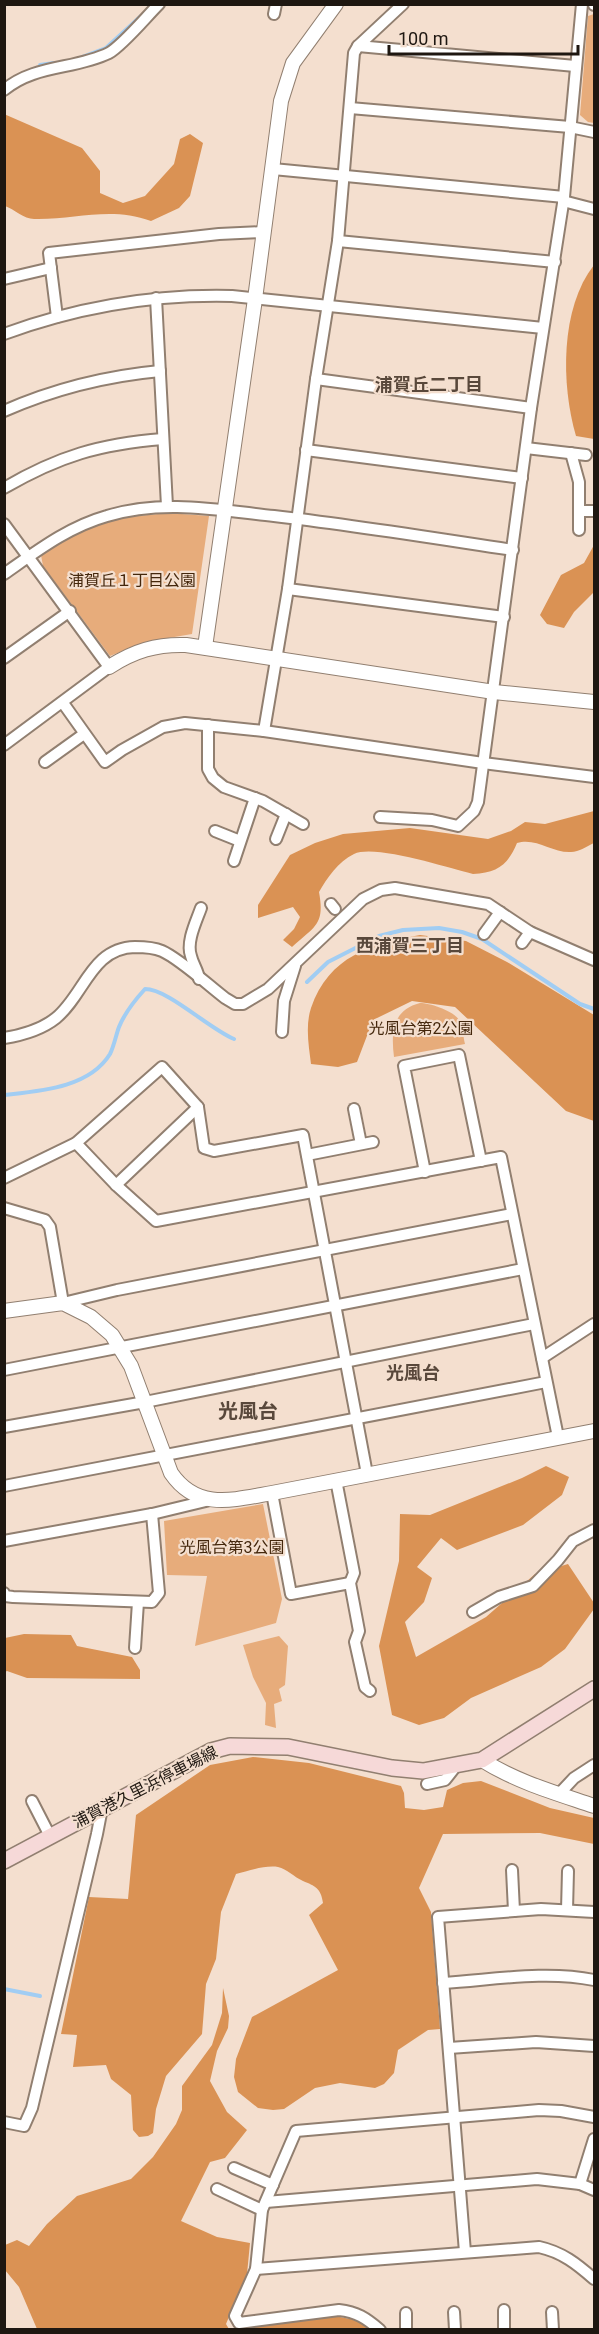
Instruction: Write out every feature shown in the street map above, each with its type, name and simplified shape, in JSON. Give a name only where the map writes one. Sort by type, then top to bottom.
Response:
[{"type":"main road","name":"浦賀港久里浜停車場線","points":[[4,1861],[211,1751],[230,1746],[288,1747],[392,1768],[423,1771],[456,1766],[482,1760],[594,1689]]},
{"type":"street","points":[[4,90],[27,74],[83,62],[111,52],[159,4]]},
{"type":"street","points":[[264,731],[288,589],[316,379],[338,241],[354,53],[358,46],[404,4]]},
{"type":"street","points":[[380,817],[432,820],[458,826],[474,812],[478,802],[531,408],[564,199],[582,4]]},
{"type":"street","points":[[205,647],[281,102],[293,63],[333,5]]},
{"type":"street","points":[[358,46],[575,66]]},
{"type":"street","points":[[350,108],[570,127],[594,132]]},
{"type":"street","points":[[273,169],[564,199],[594,208]]},
{"type":"street","points":[[57,317],[49,253],[219,234],[263,232]]},
{"type":"street","points":[[338,241],[555,262]]},
{"type":"street","points":[[4,279],[51,268]]},
{"type":"street","points":[[4,334],[57,317],[108,305],[156,298],[201,295],[543,328]]},
{"type":"street","points":[[156,298],[167,506]]},
{"type":"street","points":[[4,411],[84,383],[160,371]]},
{"type":"street","points":[[316,379],[531,408]]},
{"type":"street","points":[[4,488],[62,458],[93,448],[163,438]]},
{"type":"street","points":[[526,448],[586,455]]},
{"type":"street","points":[[306,450],[522,478]]},
{"type":"street","points":[[571,453],[579,482],[579,530]]},
{"type":"street","points":[[4,574],[63,533],[124,512],[167,506],[297,519],[513,550]]},
{"type":"street","points":[[579,512],[594,511]]},
{"type":"street","points":[[4,524],[109,667]]},
{"type":"street","points":[[288,589],[504,617]]},
{"type":"street","points":[[4,658],[70,611]]},
{"type":"street","points":[[4,745],[109,667],[135,651],[170,645],[205,647],[494,692],[594,702]]},
{"type":"street","points":[[63,703],[105,762],[122,750],[164,728],[185,723],[264,731],[594,777]]},
{"type":"street","points":[[208,724],[208,770],[213,778],[224,788],[255,798],[303,824]]},
{"type":"street","points":[[45,762],[84,734]]},
{"type":"street","points":[[234,861],[255,798]]},
{"type":"street","points":[[276,839],[286,814]]},
{"type":"street","points":[[215,831],[240,841]]},
{"type":"street","points":[[4,1038],[24,1034],[55,1018],[75,996],[100,962],[122,947],[161,950],[235,1004],[243,1004],[268,989],[295,966],[363,899],[381,890],[394,888],[488,904],[530,932],[594,960]]},
{"type":"street","points":[[199,979],[198,970],[189,949],[201,908]]},
{"type":"street","points":[[484,933],[500,912]]},
{"type":"street","points":[[522,943],[530,932]]},
{"type":"street","points":[[282,1032],[284,1001],[295,966]]},
{"type":"street","points":[[425,1172],[404,1066],[459,1055],[481,1161]]},
{"type":"street","points":[[4,1178],[76,1143],[162,1067],[198,1107],[204,1148],[214,1151],[303,1135],[367,1474]]},
{"type":"street","points":[[116,1185],[198,1107]]},
{"type":"street","points":[[354,1109],[361,1144]]},
{"type":"street","points":[[308,1155],[374,1142]]},
{"type":"street","points":[[76,1143],[116,1185],[156,1221],[501,1157],[558,1437]]},
{"type":"street","points":[[4,1208],[45,1220],[50,1227],[63,1303]]},
{"type":"street","points":[[4,1311],[63,1303],[117,1290],[512,1214]]},
{"type":"street","points":[[4,1370],[523,1269]]},
{"type":"street","points":[[63,1303],[91,1317],[112,1335],[121,1347],[131,1366],[171,1473],[179,1485],[191,1494],[210,1500],[224,1501],[272,1493],[594,1431]]},
{"type":"street","points":[[4,1427],[145,1402],[534,1324]]},
{"type":"street","points":[[542,1358],[594,1324]]},
{"type":"street","points":[[4,1486],[546,1382]]},
{"type":"street","points":[[336,1480],[354,1573],[350,1583],[359,1631],[355,1642],[365,1687],[370,1691]]},
{"type":"street","points":[[272,1493],[291,1594],[350,1583]]},
{"type":"street","points":[[4,1541],[152,1514],[210,1500]]},
{"type":"street","points":[[5,1595],[152,1602],[159,1593],[152,1514]]},
{"type":"street","points":[[473,1612],[499,1597],[533,1586],[558,1560],[573,1540],[594,1530]]},
{"type":"street","points":[[135,1648],[138,1602]]},
{"type":"street","points":[[482,1760],[532,1785],[594,1806]]},
{"type":"street","points":[[560,1794],[574,1778],[594,1765]]},
{"type":"street","points":[[427,1784],[445,1780],[456,1766]]},
{"type":"street","points":[[32,1801],[50,1836]]},
{"type":"street","points":[[4,2122],[24,2126],[32,2108],[98,1834],[102,1808]]},
{"type":"street","points":[[512,1870],[514,1911]]},
{"type":"street","points":[[567,1910],[568,1871]]},
{"type":"street","points":[[465,2252],[438,1917],[514,1911],[594,1912]]},
{"type":"street","points":[[443,1983],[566,1976],[594,1980]]},
{"type":"street","points":[[449,2048],[536,2042],[594,2046]]},
{"type":"street","points":[[380,2330],[364,2316],[339,2310],[239,2323],[235,2316],[256,2269],[264,2206],[296,2131],[539,2110],[561,2110],[594,2117]]},
{"type":"street","points":[[580,2184],[594,2139]]},
{"type":"street","points":[[234,2168],[273,2185]]},
{"type":"street","points":[[217,2189],[264,2206],[537,2179],[580,2184],[594,2190]]},
{"type":"street","points":[[256,2269],[524,2247],[550,2249],[569,2258],[594,2279]]},
{"type":"street","points":[[504,2310],[504,2330]]},
{"type":"street","points":[[454,2312],[455,2330]]},
{"type":"street","points":[[552,2312],[553,2330]]},
{"type":"street","points":[[406,2313],[406,2330]]},
{"type":"green space","points":[[594,14],[594,123],[588,122],[580,115],[588,16]]},
{"type":"green space","name":"浦賀丘１丁目公園","points":[[168,513],[209,516],[192,634],[145,642],[110,656],[43,566],[41,555],[76,534],[117,518]]},
{"type":"green space","name":"光風台第2公園","points":[[420,1003],[441,1008],[456,1017],[461,1026],[465,1044],[394,1057],[395,1024],[404,1011]]},
{"type":"green space","name":"光風台第3公園","points":[[263,1504],[282,1599],[276,1623],[195,1646],[207,1576],[167,1575],[164,1521]]},
{"type":"green space","points":[[279,1636],[288,1646],[285,1685],[279,1689],[282,1701],[274,1704],[276,1728],[265,1725],[266,1703],[253,1677],[243,1645]]},
{"type":"shaded area","points":[[4,114],[82,148],[100,171],[100,193],[123,203],[145,196],[174,164],[180,139],[190,134],[203,143],[190,196],[179,208],[151,221],[121,214],[49,219],[27,217],[5,206]]},
{"type":"shaded area","points":[[594,265],[594,439],[576,436],[571,416],[566,371],[569,325],[583,283]]},
{"type":"shaded area","points":[[594,545],[594,592],[574,612],[564,628],[547,624],[540,615],[561,575],[584,563]]},
{"type":"shaded area","points":[[594,811],[594,843],[580,850],[564,852],[537,843],[517,843],[510,857],[501,866],[489,872],[473,874],[394,854],[364,852],[354,854],[338,866],[326,881],[319,892],[321,912],[316,924],[292,947],[283,940],[294,929],[300,917],[293,907],[258,918],[258,905],[290,855],[315,843],[343,834],[410,828],[488,839],[511,831],[525,822],[545,824]]},
{"type":"shaded area","points":[[420,935],[466,941],[507,962],[594,1015],[594,1121],[566,1111],[455,1007],[412,1001],[373,1020],[357,1062],[338,1067],[311,1064],[308,1036],[309,1015],[319,990],[329,976],[340,964],[369,948]]},
{"type":"shaded area","points":[[546,1466],[569,1477],[562,1495],[523,1525],[457,1550],[441,1538],[417,1567],[432,1578],[424,1602],[405,1622],[416,1657],[486,1617],[535,1574],[568,1564],[594,1603],[594,1609],[565,1649],[541,1667],[471,1698],[444,1718],[419,1725],[392,1715],[379,1646],[399,1561],[400,1514],[430,1515]]},
{"type":"shaded area","points":[[24,1634],[71,1635],[77,1646],[132,1657],[140,1670],[140,1679],[27,1678],[5,1672],[5,1638]]},
{"type":"shaded area","points":[[253,1757],[309,1763],[401,1786],[405,1808],[424,1810],[443,1807],[447,1790],[463,1783],[481,1781],[550,1808],[594,1818],[594,1844],[540,1833],[443,1834],[419,1888],[431,1912],[440,2029],[428,2030],[398,2050],[394,2073],[384,2084],[375,2088],[340,2083],[315,2088],[284,2109],[273,2110],[258,2108],[238,2092],[234,2077],[236,2059],[252,2017],[338,1970],[309,1915],[323,1903],[317,1888],[278,1867],[236,1874],[221,1912],[216,1959],[206,1984],[202,2034],[166,2076],[156,2109],[153,2133],[139,2137],[133,2130],[131,2095],[111,2079],[106,2065],[73,2067],[77,2035],[61,2034],[89,1897],[128,1899],[136,1815],[210,1765]]},
{"type":"shaded area","points":[[223,1988],[229,2016],[228,2028],[217,2051],[210,2081],[227,2112],[247,2130],[225,2158],[210,2162],[181,2221],[217,2237],[250,2243],[247,2274],[226,2324],[229,2329],[37,2329],[19,2287],[5,2270],[5,2245],[17,2240],[29,2246],[47,2224],[77,2196],[131,2179],[153,2157],[176,2124],[182,2110],[182,2086],[212,2045],[222,2013]]},
{"type":"shaded area","points":[[335,2316],[360,2321],[371,2329],[229,2329]]},
{"type":"waterway","points":[[82,57],[106,48],[141,16]]},
{"type":"waterway","points":[[40,65],[54,63]]},
{"type":"waterway","points":[[307,982],[328,962],[379,936],[403,930],[439,928],[462,932],[482,939],[580,1004],[594,1009]]},
{"type":"waterway","points":[[4,1095],[63,1086],[90,1074],[110,1054],[124,1016],[145,989],[165,995],[234,1039]]},
{"type":"waterway","points":[[4,1989],[40,1996]]},
{"type":"district","name":"浦賀丘二丁目","points":[[429,384]]},
{"type":"district","name":"西浦賀三丁目","points":[[410,945]]},
{"type":"district","name":"光風台","points":[[413,1372]]},
{"type":"district","name":"光風台","points":[[248,1411]]}]
